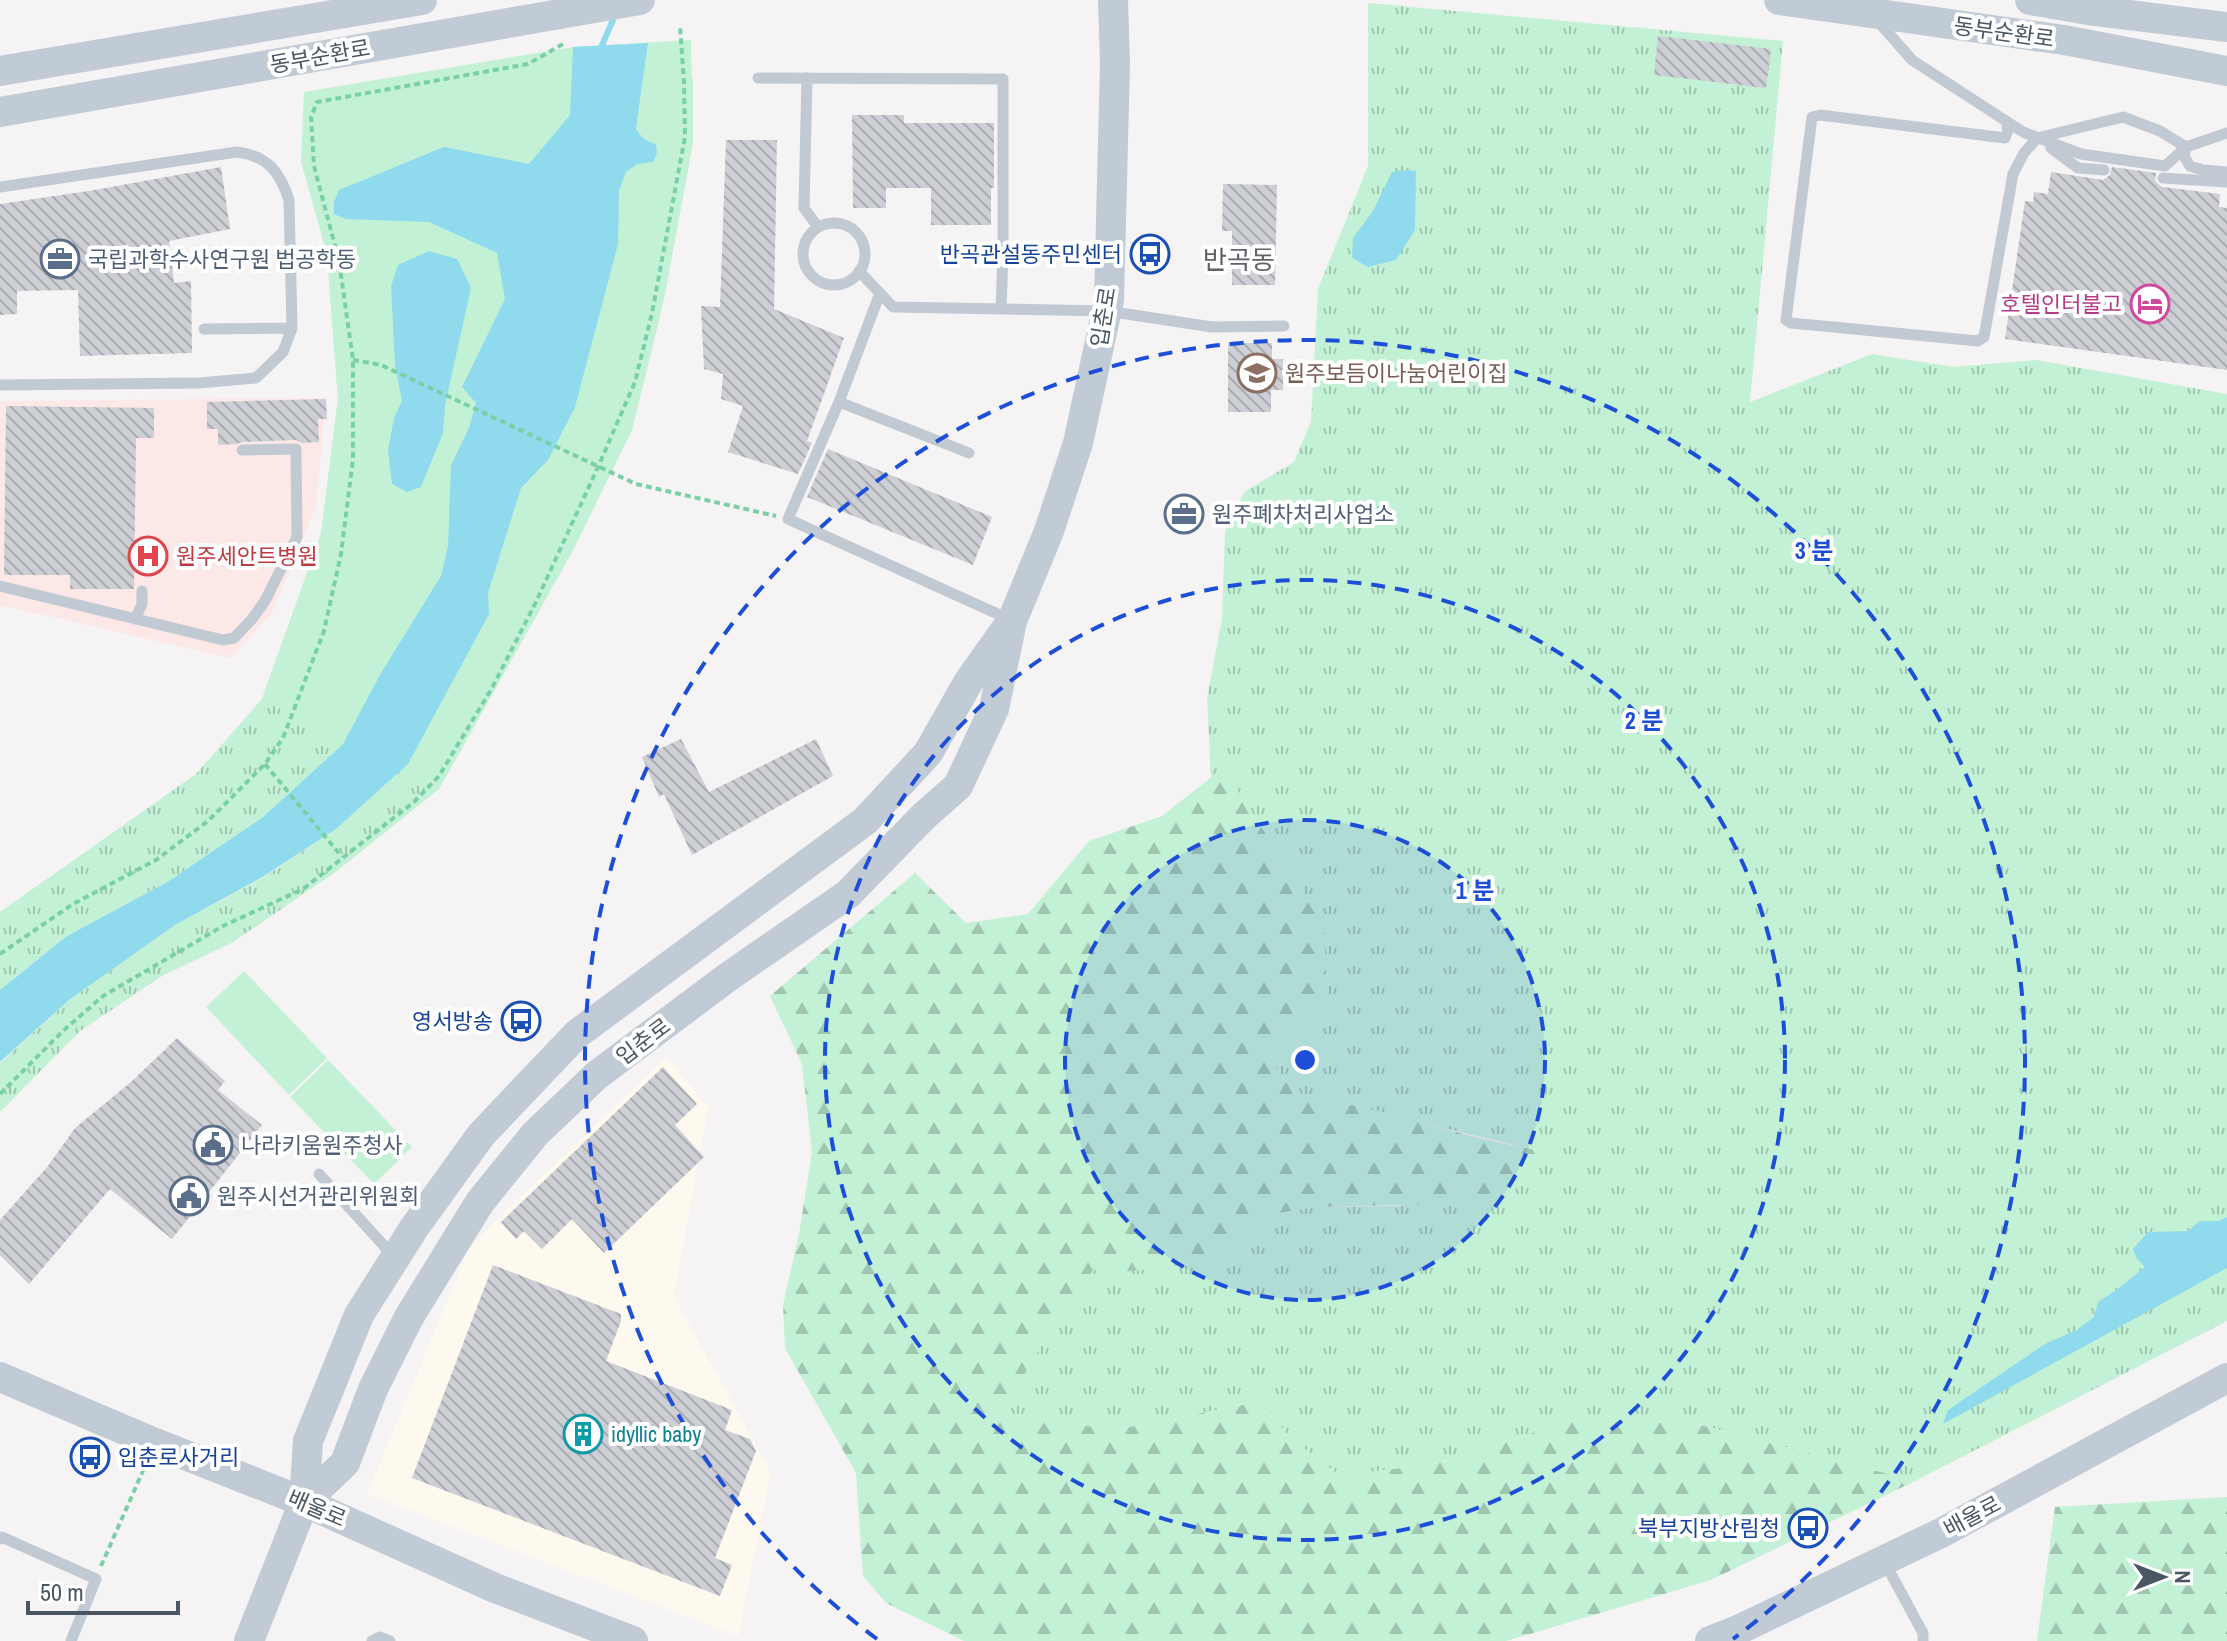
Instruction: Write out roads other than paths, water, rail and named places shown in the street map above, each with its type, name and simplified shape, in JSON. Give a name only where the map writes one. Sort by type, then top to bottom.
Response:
[{"type":"street","name":"동부순환로","points":[[0,71],[422,0]]},
{"type":"street","name":"동부순환로","points":[[0,112],[640,0]]},
{"type":"street","name":"입춘로","points":[[304,1502],[345,1463],[373,1389],[409,1317],[480,1202],[535,1134],[597,1075],[728,977],[848,894],[924,816],[958,786],[994,709],[1012,621],[1049,531],[1078,443],[1107,311],[1115,63],[1113,0]]},
{"type":"street","name":"동부순환로","points":[[1779,0],[2064,40],[2227,71]]},
{"type":"street","name":"동부순환로","points":[[2030,0],[2089,5],[2227,27]]},
{"type":"street","name":"입춘로","points":[[249,1641],[304,1502],[308,1441],[359,1315],[414,1228],[481,1135],[577,1034],[865,821],[928,753],[969,681],[1012,621]]},
{"type":"street","name":"배울로","points":[[2,1376],[155,1443],[304,1502],[495,1588],[633,1641]]},
{"type":"street","name":"배울로","points":[[1710,1641],[1941,1533],[2227,1378]]},
{"type":"lane","points":[[1871,13],[1912,60],[2023,132],[2081,154],[2165,166],[2186,147],[2227,133]]},
{"type":"lane","points":[[758,78],[1003,79],[1001,309]]},
{"type":"lane","points":[[807,78],[804,208],[818,227]]},
{"type":"lane","points":[[2006,121],[2008,130],[2005,138],[1820,115],[1812,117],[1786,320],[1791,323],[1978,341],[1984,337],[2013,174],[2024,153],[2037,138],[2123,117],[2160,131],[2186,147]]},
{"type":"lane","points":[[2037,138],[2078,168],[2104,170]]},
{"type":"lane","points":[[2186,147],[2184,156],[2190,166],[2227,172]]},
{"type":"lane","points":[[0,187],[237,152],[250,154],[268,163],[283,181],[289,200],[292,328],[283,352],[256,378],[199,383],[0,385]]},
{"type":"lane","points":[[2163,178],[2227,182]]},
{"type":"lane","points":[[837,222],[855,230],[861,238],[865,258],[859,271],[848,282],[838,285],[817,280],[804,264],[804,243],[818,227],[837,222]]},
{"type":"lane","points":[[859,271],[893,307],[1107,311],[1212,327],[1284,326]]},
{"type":"lane","points":[[880,293],[839,402],[788,519],[1012,621]]},
{"type":"lane","points":[[204,329],[292,328]]},
{"type":"lane","points":[[839,402],[969,453]]},
{"type":"lane","points":[[0,586],[223,640],[234,638],[265,601],[297,537],[296,449],[242,450]]},
{"type":"lane","points":[[135,619],[142,604],[142,591]]},
{"type":"lane","points":[[319,1174],[395,1258]]},
{"type":"lane","points":[[0,1539],[2,1537],[96,1579],[71,1641]]},
{"type":"lane","points":[[1884,1560],[1923,1633],[1923,1641]]},
{"type":"lane","points":[[372,1641],[380,1637],[390,1641]]},
{"type":"water","points":[[648,43],[636,128],[644,138],[656,144],[657,153],[653,162],[637,164],[626,172],[619,191],[618,244],[575,407],[548,460],[521,488],[488,593],[489,614],[408,764],[336,829],[261,878],[175,925],[69,1000],[0,1062],[0,990],[67,936],[169,881],[263,817],[343,744],[381,673],[441,576],[448,546],[451,465],[469,428],[476,403],[462,387],[505,299],[497,253],[429,222],[346,219],[334,214],[334,202],[339,190],[444,147],[529,164],[570,115],[573,47]]},
{"type":"water","points":[[1416,171],[1415,230],[1396,260],[1368,267],[1352,258],[1353,238],[1373,211],[1392,172]]},
{"type":"water","points":[[429,251],[457,259],[471,288],[445,405],[443,433],[421,487],[407,492],[392,484],[388,450],[394,418],[402,401],[395,365],[391,286],[398,265]]},
{"type":"water","points":[[2227,1217],[2227,1268],[1943,1424],[1948,1410],[2045,1344],[2077,1330],[2094,1317],[2098,1302],[2145,1267],[2133,1249],[2148,1232],[2188,1231],[2200,1221],[2219,1221]]},
{"type":"waterway","points":[[600,50],[616,13]]},
{"type":"place","name":"반곡관설동주민센터","points":[[1150,254]]},
{"type":"place","name":"국립과학수사연구원 법공학동","points":[[60,259]]},
{"type":"place","name":"호텔인터불고","points":[[2150,304]]},
{"type":"place","name":"원주보듬이나눔어린이집","points":[[1257,373]]},
{"type":"place","name":"원주폐차처리사업소","points":[[1184,514]]},
{"type":"place","name":"원주세안트병원","points":[[148,556]]},
{"type":"place","name":"영서방송","points":[[521,1021]]},
{"type":"place","name":"나라키움원주청사","points":[[213,1145]]},
{"type":"place","name":"원주시선거관리위원회","points":[[189,1196]]},
{"type":"place","name":"idyllic baby","points":[[583,1434]]},
{"type":"place","name":"입춘로사거리","points":[[90,1457]]},
{"type":"place","name":"북부지방산림청","points":[[1808,1528]]},
{"type":"district","name":"반곡동","points":[[1239,260]]}]
